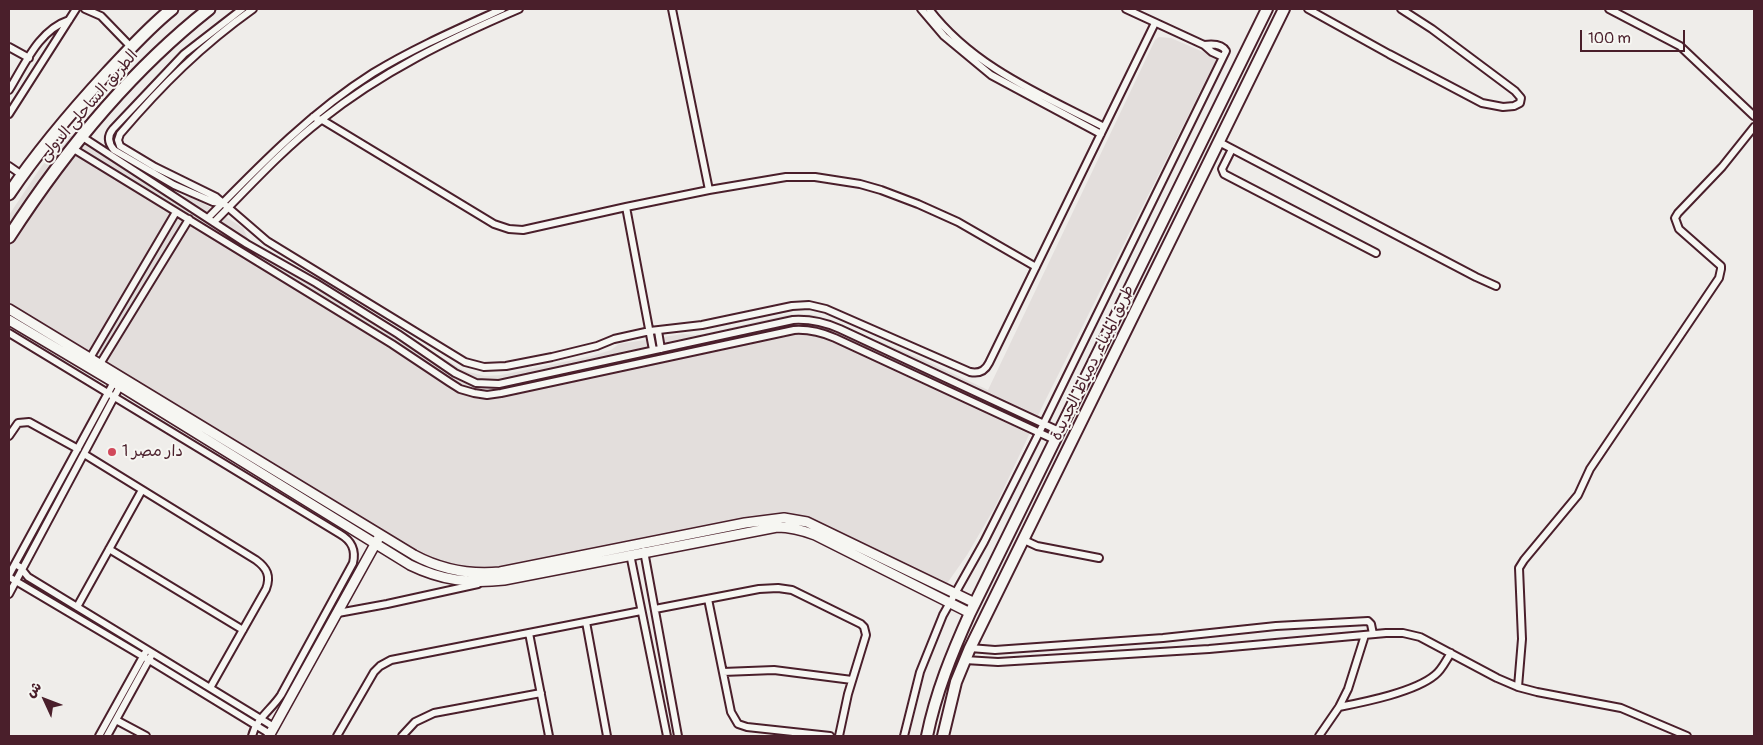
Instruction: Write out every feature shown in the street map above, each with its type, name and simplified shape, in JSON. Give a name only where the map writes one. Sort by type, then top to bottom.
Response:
[{"type":"highway","name":"الطريق الساحلى الدولى","points":[[9,194],[72,112],[131,47],[172,9]]},
{"type":"highway","name":"الطريق الساحلى الدولى","points":[[9,237],[41,187],[81,136],[164,46],[209,9]]},
{"type":"main road","name":"طريق الميناء, دمياط الجديدة","points":[[928,736],[932,710],[943,676],[973,608],[1267,9]]},
{"type":"main road","name":"طريق الميناء, دمياط الجديدة","points":[[943,736],[956,682],[970,648],[1284,9]]},
{"type":"main road","points":[[1098,353],[1102,359],[1106,361],[1112,360]]},
{"type":"main road","points":[[1091,366],[1100,366],[1106,372]]},
{"type":"street","points":[[9,114],[76,9]]},
{"type":"street","points":[[85,9],[101,16],[131,47]]},
{"type":"street","points":[[222,203],[214,202],[152,173],[118,153],[110,146],[109,142],[110,133],[113,129],[162,76],[205,36],[242,9]]},
{"type":"street","points":[[253,9],[210,41],[175,73],[118,136],[118,143],[122,148],[216,197],[268,241],[457,357],[474,365],[494,367],[552,357],[650,331],[702,325],[792,306],[809,306],[826,309],[970,372],[979,372],[987,367],[1155,24]]},
{"type":"street","points":[[208,218],[279,146],[344,93],[386,65],[502,9]]},
{"type":"street","points":[[214,222],[290,146],[321,119],[372,83],[405,63],[519,9]]},
{"type":"street","points":[[672,9],[709,190]]},
{"type":"street","points":[[921,9],[944,36],[991,75],[1103,131]]},
{"type":"street","points":[[929,9],[949,31],[995,70],[1103,131]]},
{"type":"street","points":[[904,736],[920,672],[933,636],[984,542],[1039,433],[1223,57],[1212,52],[1204,45],[1126,9]]},
{"type":"street","points":[[1308,9],[1482,103],[1503,107],[1514,106],[1520,103],[1521,98],[1515,91],[1432,29],[1401,9]]},
{"type":"street","points":[[1609,9],[1680,46],[1754,116]]},
{"type":"street","points":[[9,90],[46,33],[57,24],[69,20]]},
{"type":"street","points":[[9,47],[28,58]]},
{"type":"street","points":[[313,117],[321,119],[501,228],[523,230],[709,190],[795,177],[826,178],[860,184],[933,210],[1036,266]]},
{"type":"street","points":[[1518,687],[1522,638],[1519,568],[1580,492],[1590,469],[1719,278],[1722,269],[1720,266],[1679,229],[1676,224],[1676,218],[1678,213],[1722,167],[1754,127]]},
{"type":"street","points":[[81,136],[236,236],[398,334],[455,373],[476,382],[499,384],[793,320],[817,321],[828,324],[920,365],[1043,424],[1057,436]]},
{"type":"street","points":[[109,142],[118,140]]},
{"type":"street","points":[[1219,142],[1496,286]]},
{"type":"street","points":[[72,148],[392,344],[460,389],[487,395],[501,394],[794,330],[804,330],[835,338],[916,374],[1039,433],[1057,436]]},
{"type":"street","points":[[1232,149],[1222,169],[1224,174],[1376,253]]},
{"type":"street","points":[[9,166],[22,175]]},
{"type":"street","points":[[169,206],[175,197]]},
{"type":"street","points":[[626,207],[653,350]]},
{"type":"street","points":[[90,358],[176,212]]},
{"type":"street","points":[[100,364],[189,219]]},
{"type":"street","points":[[231,245],[236,236]]},
{"type":"street","points":[[9,309],[379,539],[410,565],[446,579],[484,582]]},
{"type":"street","points":[[9,320],[379,539],[430,564],[464,573],[482,574],[686,539],[777,527],[795,528],[814,535],[950,602],[973,608]]},
{"type":"street","points":[[658,330],[661,349]]},
{"type":"street","points":[[9,333],[346,538],[354,549],[353,563],[281,695],[260,719],[252,736]]},
{"type":"street","points":[[117,384],[108,393],[9,576],[210,688],[260,719],[271,732]]},
{"type":"street","points":[[9,594],[114,397],[117,384]]},
{"type":"street","points":[[9,436],[18,423],[29,422],[78,450]]},
{"type":"street","points":[[84,454],[256,560],[266,570],[269,579],[268,584],[210,688]]},
{"type":"street","points":[[77,607],[142,490]]},
{"type":"street","points":[[338,613],[484,582],[644,552],[686,539],[772,519],[795,519],[817,526],[955,593],[973,608]]},
{"type":"street","points":[[271,732],[379,539]]},
{"type":"street","points":[[1024,540],[1037,546],[1098,558]]},
{"type":"street","points":[[109,549],[242,630]]},
{"type":"street","points":[[644,552],[678,736]]},
{"type":"street","points":[[630,554],[667,736]]},
{"type":"street","points":[[14,564],[22,569],[28,577],[77,607],[256,725],[271,732]]},
{"type":"street","points":[[655,609],[759,589],[785,589],[792,590],[858,622],[864,627],[866,635],[852,680],[839,736]]},
{"type":"street","points":[[708,599],[731,712],[738,724],[747,727],[830,736]]},
{"type":"street","points":[[337,736],[370,678],[385,662],[397,658],[641,610]]},
{"type":"street","points":[[970,648],[995,650],[1163,638],[1276,626],[1368,621],[1371,624],[1369,635],[1348,689],[1339,707],[1319,736]]},
{"type":"street","points":[[586,622],[607,736]]},
{"type":"street","points":[[529,633],[550,736]]},
{"type":"street","points":[[965,660],[998,662],[1209,649],[1386,633],[1411,635],[1428,641],[1497,678],[1518,687],[1621,708],[1687,736]]},
{"type":"street","points":[[1339,707],[1384,698],[1422,683],[1437,674],[1451,653]]},
{"type":"street","points":[[107,736],[148,654]]},
{"type":"street","points":[[99,736],[148,654]]},
{"type":"street","points":[[723,672],[774,670],[852,680]]},
{"type":"street","points":[[402,736],[415,722],[434,713],[541,693]]},
{"type":"street","points":[[116,720],[146,736]]},
{"type":"shaded area","points":[[1159,37],[1171,38],[1217,58],[1044,403],[995,507],[967,555],[941,592],[805,526],[785,523],[775,523],[479,579],[444,574],[385,543],[9,316],[9,215],[41,167],[69,134],[100,148],[180,196],[191,197],[217,211],[243,228],[250,243],[469,372],[485,376],[501,375],[592,356],[611,350],[619,344],[683,334],[703,334],[786,315],[802,314],[815,315],[831,321],[924,360],[988,390],[1155,40]]},
{"type":"place","name":"دار مصر 1","points":[[112,452]]}]
